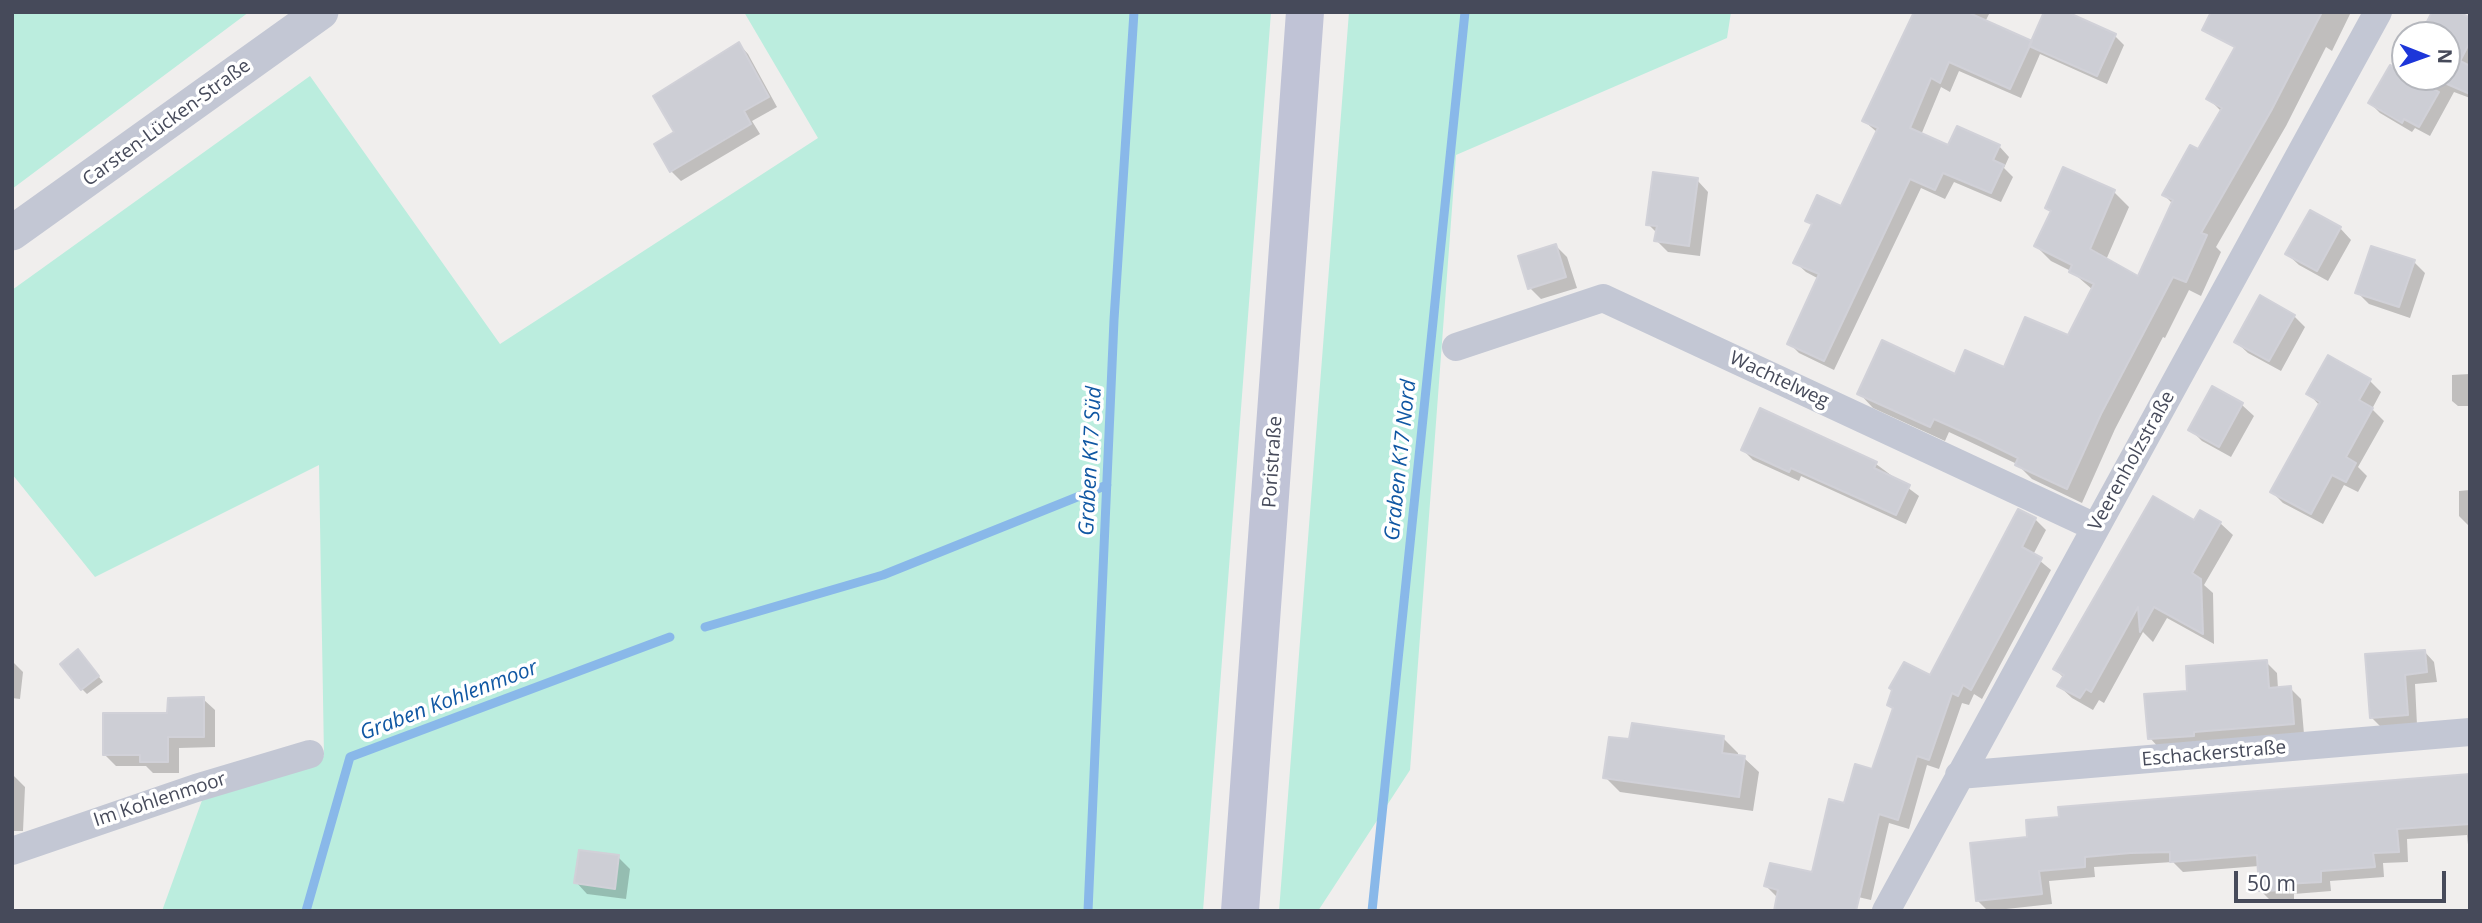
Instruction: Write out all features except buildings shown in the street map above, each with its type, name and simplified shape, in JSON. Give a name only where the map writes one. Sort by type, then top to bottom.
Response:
[{"type":"main road","name":"Poristraße","points":[[1240,911],[1305,12]]},
{"type":"street","name":"Carsten-Lücken-Straße","points":[[12,233],[321,12]]},
{"type":"street","name":"Veerenholzstraße","points":[[1886,911],[2378,12]]},
{"type":"street","name":"Wachtelweg","points":[[1456,347],[1603,298],[2095,527]]},
{"type":"street","name":"Eschackerstraße","points":[[1959,775],[2470,732]]},
{"type":"street","name":"Im Kohlenmoor","points":[[12,851],[183,792],[310,754]]},
{"type":"green space","points":[[12,12],[249,12],[12,189]]},
{"type":"green space","points":[[744,12],[1271,12],[1203,911],[162,911],[205,792],[324,756],[319,465],[95,577],[12,474],[12,290],[310,76],[500,344],[818,138]]},
{"type":"green space","points":[[1349,12],[1731,12],[1727,38],[1456,155],[1410,770],[1318,911],[1279,911]]},
{"type":"waterway","name":"Graben K17 Süd","points":[[1088,911],[1114,320],[1134,12]]},
{"type":"waterway","name":"Graben K17 Nord","points":[[1372,911],[1465,12]]},
{"type":"waterway","name":"Graben Kohlenmoor","points":[[705,627],[883,575],[1107,485]]},
{"type":"waterway","name":"Graben Kohlenmoor","points":[[306,911],[350,757],[670,637]]}]
